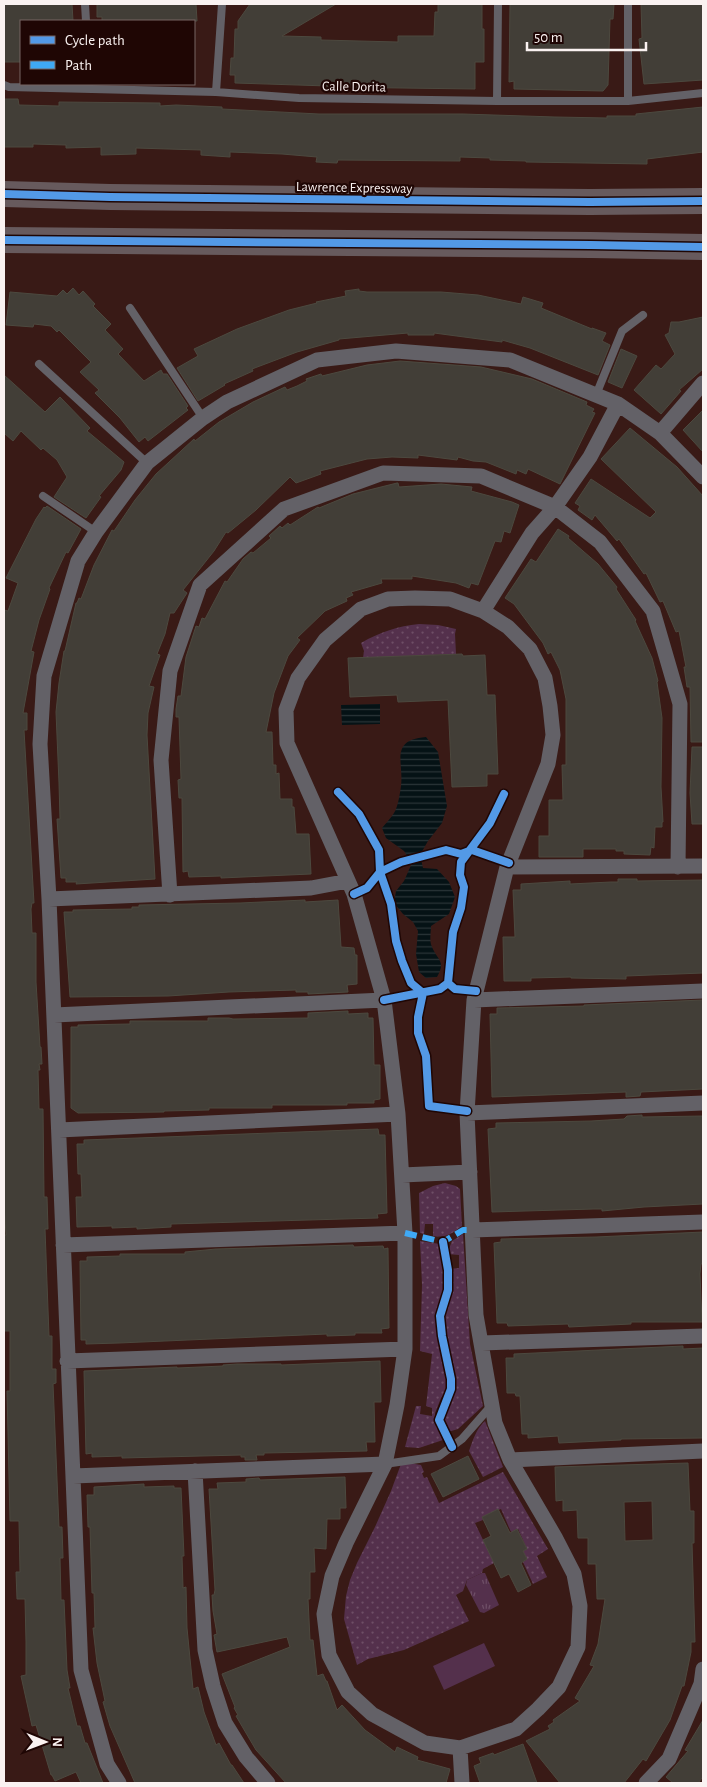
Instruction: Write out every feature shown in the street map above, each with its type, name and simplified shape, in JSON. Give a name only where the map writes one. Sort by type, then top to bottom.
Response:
[{"type":"highway","name":"Lawrence Expressway","points":[[4,194],[149,198],[590,202],[703,201]]},
{"type":"highway","points":[[4,240],[582,245],[703,248]]},
{"type":"street","points":[[119,1783],[107,1764],[81,1670],[49,899],[40,744],[44,676],[78,561],[96,532],[147,463],[226,402],[317,360],[396,351],[510,360],[618,404],[660,433],[703,477]]},
{"type":"street","points":[[660,433],[703,383]]},
{"type":"street","points":[[483,611],[532,533],[555,507],[590,457],[618,404]]},
{"type":"street","points":[[170,895],[161,760],[170,671],[200,585],[284,509],[383,473],[481,476],[555,507],[600,542],[653,611],[680,704],[678,867]]},
{"type":"street","points":[[442,598],[483,611],[508,627],[530,649],[545,678],[553,735],[548,764],[507,867],[474,1000],[467,1113],[476,1315],[495,1423],[510,1460],[574,1574],[580,1606],[578,1647],[559,1687],[516,1729],[460,1748],[426,1742],[372,1714],[348,1692],[330,1655],[324,1614],[332,1576],[385,1464],[397,1405],[405,1349],[405,1233],[398,1114],[384,1000],[354,894],[287,743],[286,710],[298,678],[325,640],[361,609],[388,599],[442,598]]},
{"type":"street","points":[[507,867],[703,866]]},
{"type":"street","points":[[49,899],[311,888],[348,881]]},
{"type":"street","points":[[474,1000],[703,991]]},
{"type":"street","points":[[54,1015],[384,1000]]},
{"type":"street","points":[[467,1113],[703,1103]]},
{"type":"street","points":[[58,1130],[398,1114]]},
{"type":"street","points":[[402,1175],[470,1172]]},
{"type":"street","points":[[472,1230],[703,1222]]},
{"type":"street","points":[[63,1245],[405,1233]]},
{"type":"street","points":[[482,1343],[703,1336]]},
{"type":"street","points":[[67,1361],[405,1349]]},
{"type":"street","points":[[510,1460],[703,1451]]},
{"type":"street","points":[[73,1476],[385,1464]]},
{"type":"street","points":[[195,1471],[205,1650],[213,1686],[225,1723],[246,1757],[268,1783]]},
{"type":"street","points":[[646,1783],[669,1759],[701,1684],[703,1668]]},
{"type":"street","points":[[460,1748],[462,1783]]},
{"type":"lane","points":[[85,4],[86,20]]},
{"type":"lane","points":[[216,92],[222,4]]},
{"type":"lane","points":[[497,101],[498,4]]},
{"type":"lane","points":[[628,4],[628,102]]},
{"type":"lane","name":"Calle Dorita","points":[[4,85],[9,87],[88,86],[299,98],[497,101],[628,102],[703,93]]},
{"type":"lane","points":[[130,308],[203,418]]},
{"type":"lane","points":[[596,395],[622,331],[643,315]]},
{"type":"lane","points":[[39,364],[147,463]]},
{"type":"lane","points":[[43,496],[96,532]]},
{"type":"lane","points":[[385,1464],[439,1456],[462,1439],[492,1405]]},
{"type":"green space","points":[[419,624],[438,625],[456,629],[456,654],[363,658],[364,651],[361,643],[389,630]]},
{"type":"green space","points":[[445,1183],[460,1189],[462,1226],[449,1235],[433,1236],[433,1224],[425,1224],[424,1234],[420,1233],[419,1193],[433,1186]]},
{"type":"green space","points":[[463,1234],[470,1344],[483,1406],[458,1429],[448,1432],[442,1418],[454,1385],[445,1341],[443,1317],[449,1292],[449,1269],[459,1268],[459,1255],[447,1254],[452,1241]]},
{"type":"green space","points":[[420,1241],[440,1244],[440,1250],[443,1251],[445,1287],[438,1318],[440,1337],[450,1378],[449,1388],[441,1398],[435,1413],[436,1423],[443,1440],[419,1448],[405,1447],[416,1406],[421,1406],[420,1414],[432,1416],[432,1408],[426,1406],[432,1354],[420,1351],[422,1285]]},
{"type":"green space","points":[[485,1421],[503,1467],[483,1477],[469,1451],[477,1431]]},
{"type":"green space","points":[[401,1464],[421,1465],[424,1478],[427,1477],[439,1503],[503,1472],[548,1549],[537,1556],[547,1577],[533,1584],[523,1562],[527,1559],[523,1551],[527,1549],[518,1529],[511,1532],[501,1509],[482,1517],[483,1520],[475,1523],[494,1563],[483,1569],[482,1573],[467,1580],[463,1591],[456,1595],[469,1621],[404,1650],[368,1659],[357,1665],[344,1619],[346,1596],[350,1580],[391,1491]]},
{"type":"green space","points":[[485,1573],[499,1605],[484,1613],[480,1612],[466,1585],[467,1580]]},
{"type":"green space","points":[[484,1643],[495,1666],[444,1690],[433,1666]]},
{"type":"shaded area","points":[[380,704],[380,724],[342,725],[341,705]]},
{"type":"shaded area","points":[[426,737],[438,752],[447,806],[442,823],[420,855],[423,868],[437,869],[449,882],[455,897],[449,914],[431,926],[431,945],[440,961],[441,968],[437,977],[426,978],[419,972],[416,954],[418,931],[413,922],[394,903],[396,891],[404,881],[412,863],[404,851],[386,838],[382,828],[394,813],[398,804],[401,786],[400,761],[403,747],[414,739]]},
{"type":"building","points":[[4,4],[72,4],[73,20],[20,20],[20,62],[4,62]]},
{"type":"building","points":[[97,4],[196,4],[197,21],[102,20],[102,17],[97,17]]},
{"type":"building","points":[[250,4],[336,4],[282,36],[321,37],[321,40],[398,42],[398,36],[434,36],[435,12],[438,12],[438,4],[482,4],[484,62],[475,62],[475,89],[328,87],[235,83],[235,75],[230,75],[231,58],[234,58],[235,29],[238,29],[238,21]]},
{"type":"building","points":[[510,4],[614,4],[613,19],[610,19],[608,85],[603,91],[514,89],[514,81],[509,82]]},
{"type":"building","points":[[641,4],[703,4],[703,80],[644,84],[639,39],[642,38]]},
{"type":"building","points":[[4,99],[18,99],[19,105],[59,106],[59,102],[160,103],[160,106],[222,107],[222,109],[319,114],[463,114],[607,118],[607,116],[636,116],[636,114],[703,107],[703,152],[647,159],[647,164],[526,162],[460,157],[460,161],[338,160],[337,163],[316,162],[317,157],[282,154],[230,152],[230,157],[201,155],[201,150],[136,148],[136,154],[101,155],[101,147],[66,148],[66,145],[33,144],[33,147],[4,147]]},
{"type":"building","points":[[73,288],[79,295],[83,291],[95,304],[93,306],[111,324],[105,330],[123,349],[118,354],[144,381],[161,370],[163,374],[167,374],[188,406],[186,408],[188,410],[148,441],[145,437],[139,442],[120,418],[95,393],[99,390],[80,372],[91,362],[59,330],[57,332],[51,326],[34,324],[33,327],[6,325],[10,292],[57,296],[63,290],[67,294]]},
{"type":"building","points":[[359,289],[359,291],[367,292],[441,292],[478,295],[521,304],[523,297],[543,303],[541,308],[606,333],[602,341],[610,345],[598,375],[530,348],[502,340],[502,342],[434,333],[434,335],[408,335],[408,333],[339,339],[252,369],[253,371],[224,384],[198,401],[177,368],[198,356],[194,349],[237,329],[289,310],[346,296],[345,291]]},
{"type":"building","points":[[703,317],[703,369],[679,390],[681,391],[661,414],[634,390],[656,365],[661,369],[675,354],[665,335],[669,333],[671,322]]},
{"type":"building","points":[[621,349],[637,356],[622,388],[608,382]]},
{"type":"building","points":[[400,361],[481,367],[532,379],[587,402],[586,405],[594,409],[592,412],[595,413],[560,484],[528,469],[526,474],[517,470],[516,474],[486,462],[458,457],[457,460],[418,455],[418,458],[392,457],[367,459],[320,471],[321,474],[296,483],[290,477],[256,510],[228,533],[226,532],[214,551],[183,590],[187,593],[174,613],[170,613],[165,634],[157,654],[160,655],[149,686],[154,687],[148,713],[147,735],[155,879],[76,884],[77,882],[66,882],[66,878],[61,878],[57,819],[60,819],[56,712],[59,683],[64,651],[76,603],[79,598],[81,599],[94,565],[112,530],[114,531],[156,474],[194,439],[195,441],[219,422],[253,402],[285,387],[287,390],[297,386],[307,381],[306,379],[321,374],[322,376],[367,365]]},
{"type":"building","points":[[4,375],[45,412],[60,397],[90,428],[87,431],[124,462],[121,470],[99,496],[101,497],[86,518],[54,497],[67,477],[57,460],[43,448],[41,450],[21,431],[13,441],[4,433]]},
{"type":"building","points":[[703,410],[703,452],[683,430]]},
{"type":"building","points":[[630,428],[677,467],[703,496],[703,742],[691,742],[690,687],[687,687],[684,667],[686,667],[679,631],[676,632],[663,601],[660,602],[646,573],[644,574],[619,539],[617,541],[595,515],[592,520],[578,510],[580,506],[575,503],[591,479],[650,518],[656,512],[601,459]]},
{"type":"building","points":[[398,483],[399,487],[441,484],[472,487],[471,491],[519,505],[510,533],[504,531],[501,542],[495,541],[478,585],[471,583],[469,588],[456,583],[412,576],[412,579],[381,579],[382,583],[351,592],[353,595],[346,598],[347,601],[325,611],[297,638],[300,640],[288,656],[274,693],[266,732],[272,732],[273,765],[276,765],[276,774],[279,773],[280,799],[292,799],[296,834],[309,834],[311,874],[221,878],[221,876],[189,877],[188,871],[183,872],[182,798],[179,798],[178,780],[181,779],[179,717],[176,717],[176,709],[178,696],[181,696],[186,657],[196,626],[199,627],[202,618],[205,619],[225,581],[227,582],[243,559],[271,538],[269,536],[280,526],[282,528],[288,523],[290,525],[318,507],[353,494]]},
{"type":"building","points":[[47,506],[81,529],[68,553],[66,552],[49,588],[31,651],[34,652],[23,713],[27,713],[27,730],[24,730],[34,903],[32,903],[31,909],[32,933],[36,933],[36,982],[42,1064],[39,1064],[40,1070],[38,1070],[39,1109],[43,1109],[44,1197],[47,1197],[48,1229],[45,1229],[49,1336],[52,1336],[52,1369],[56,1369],[56,1383],[53,1384],[59,1527],[62,1527],[63,1558],[60,1558],[61,1600],[64,1600],[67,1670],[70,1688],[68,1688],[77,1726],[80,1726],[85,1743],[87,1743],[103,1783],[81,1783],[76,1772],[55,1781],[51,1775],[36,1725],[32,1726],[21,1676],[26,1675],[26,1642],[25,1599],[17,1599],[16,1572],[20,1572],[19,1521],[10,1521],[7,1391],[10,1391],[10,1331],[4,1331],[4,1235],[6,1235],[4,1204],[4,610],[8,611],[18,583],[6,578],[36,519],[44,507]]},
{"type":"building","points":[[558,529],[569,536],[568,538],[598,564],[617,587],[616,589],[636,620],[652,658],[658,681],[662,718],[661,787],[663,822],[662,827],[655,827],[654,848],[651,847],[650,855],[624,854],[624,851],[616,851],[616,849],[583,849],[583,857],[539,857],[539,836],[549,836],[549,800],[563,800],[562,765],[566,765],[566,699],[560,670],[551,652],[548,654],[543,643],[514,604],[505,598],[531,559],[536,562]]},
{"type":"building","points":[[462,654],[463,656],[485,655],[487,695],[495,695],[498,774],[487,774],[487,786],[452,787],[448,700],[398,702],[397,695],[350,697],[348,658]]},
{"type":"building","points":[[692,747],[703,747],[703,824],[692,824],[690,793]]},
{"type":"building","points":[[618,879],[637,879],[637,881],[703,880],[703,973],[626,976],[626,979],[571,977],[531,978],[531,981],[504,981],[503,937],[515,937],[513,890],[521,890],[521,884],[570,881],[570,884],[618,882]]},
{"type":"building","points":[[305,900],[305,902],[338,900],[341,947],[354,948],[355,955],[357,955],[357,984],[347,985],[348,992],[308,994],[308,992],[296,992],[296,990],[168,996],[70,997],[64,912],[73,912],[73,910],[132,909],[132,907],[139,907],[139,905]]},
{"type":"building","points":[[703,1000],[703,1089],[641,1092],[640,1096],[626,1097],[626,1092],[492,1097],[490,1014],[497,1014],[497,1008]]},
{"type":"building","points":[[348,1011],[348,1014],[368,1013],[368,1018],[373,1018],[374,1065],[380,1065],[380,1099],[374,1100],[374,1103],[272,1105],[272,1108],[209,1108],[209,1110],[164,1112],[78,1113],[71,1108],[71,1027],[78,1027],[78,1025],[130,1024],[130,1021],[208,1021],[208,1018],[308,1018],[308,1013]]},
{"type":"building","points":[[642,1115],[642,1117],[703,1116],[703,1204],[602,1211],[602,1209],[594,1209],[492,1212],[488,1129],[496,1128],[496,1123],[591,1121],[624,1119],[627,1116]]},
{"type":"building","points":[[378,1129],[379,1135],[385,1135],[387,1213],[377,1214],[378,1218],[171,1224],[171,1227],[137,1229],[137,1227],[112,1228],[112,1226],[77,1227],[76,1197],[82,1197],[81,1174],[78,1174],[77,1144],[84,1144],[84,1140]]},
{"type":"building","points":[[703,1232],[703,1263],[701,1264],[700,1274],[702,1322],[631,1322],[631,1324],[569,1327],[568,1324],[508,1326],[507,1323],[497,1323],[494,1243],[501,1242],[501,1239]]},
{"type":"building","points":[[353,1245],[354,1247],[383,1246],[384,1249],[388,1248],[389,1328],[381,1329],[382,1333],[86,1344],[86,1340],[81,1340],[80,1261],[87,1261],[87,1257],[120,1256],[120,1254],[185,1254],[185,1252],[216,1249]]},
{"type":"building","points":[[683,1346],[683,1349],[703,1348],[703,1438],[621,1439],[559,1443],[558,1436],[528,1438],[528,1434],[522,1434],[520,1396],[516,1396],[515,1393],[507,1393],[506,1358],[514,1358],[514,1354]]},
{"type":"building","points":[[380,1361],[381,1402],[374,1402],[375,1442],[366,1442],[367,1451],[264,1453],[264,1455],[256,1455],[257,1460],[245,1460],[245,1457],[241,1457],[241,1455],[122,1458],[122,1456],[92,1457],[92,1453],[86,1454],[84,1371],[237,1364],[281,1365]]},
{"type":"building","points":[[468,1456],[479,1479],[443,1497],[431,1474]]},
{"type":"building","points":[[688,1463],[690,1511],[694,1511],[694,1543],[692,1543],[695,1642],[691,1642],[691,1652],[684,1686],[682,1686],[670,1720],[646,1761],[643,1759],[624,1783],[560,1783],[526,1741],[550,1729],[548,1726],[554,1722],[553,1720],[580,1701],[575,1698],[594,1666],[590,1665],[598,1644],[605,1599],[597,1599],[596,1564],[588,1564],[588,1538],[578,1538],[577,1510],[563,1511],[563,1500],[556,1501],[555,1467]],"holes":[[[652,1501],[653,1540],[625,1541],[624,1502]]]},
{"type":"building","points":[[345,1477],[346,1508],[340,1508],[340,1519],[327,1519],[326,1549],[314,1548],[315,1572],[310,1572],[310,1599],[308,1599],[310,1640],[313,1640],[317,1676],[323,1674],[337,1710],[342,1705],[365,1730],[395,1752],[397,1747],[418,1757],[417,1760],[450,1769],[446,1783],[286,1783],[256,1750],[236,1716],[238,1715],[222,1674],[290,1647],[287,1637],[217,1652],[214,1635],[217,1634],[212,1595],[214,1595],[215,1590],[209,1489],[218,1489],[217,1483],[246,1482],[246,1479]]},
{"type":"building","points":[[144,1484],[144,1487],[174,1486],[174,1488],[181,1488],[184,1556],[182,1556],[183,1588],[186,1587],[187,1628],[193,1689],[198,1687],[204,1712],[216,1745],[219,1743],[244,1783],[135,1783],[110,1726],[103,1702],[105,1701],[97,1663],[93,1628],[95,1628],[94,1593],[92,1593],[87,1495],[94,1495],[94,1487]]},
{"type":"building","points":[[498,1509],[510,1533],[517,1529],[527,1549],[523,1551],[527,1559],[521,1563],[531,1585],[518,1592],[509,1574],[501,1578],[483,1540],[491,1536],[482,1517]]},
{"type":"building","points":[[703,1720],[703,1777],[698,1783],[673,1783],[666,1777],[688,1751],[685,1750]]},
{"type":"building","points":[[523,1744],[537,1783],[480,1783],[474,1766],[481,1763],[479,1758],[493,1753],[494,1755]]},
{"type":"marked path","points":[[405,1233],[443,1242],[463,1230],[472,1230]]},
{"type":"cycle path","points":[[4,194],[110,197],[590,202],[703,201]]},
{"type":"cycle path","points":[[4,240],[703,247]]},
{"type":"cycle path","points":[[338,792],[359,814],[379,850],[380,872],[391,904],[396,941],[402,961],[411,983],[423,993],[418,1017],[418,1033],[426,1056],[429,1106],[467,1111]]},
{"type":"cycle path","points":[[476,991],[455,989],[448,983],[453,932],[461,908],[464,887],[460,875],[461,862],[490,823],[504,794]]},
{"type":"cycle path","points":[[354,894],[367,888],[380,872],[401,862],[446,850],[461,854],[472,850],[509,863]]},
{"type":"cycle path","points":[[384,1000],[440,989],[448,983]]},
{"type":"cycle path","points":[[443,1242],[448,1270],[448,1290],[440,1316],[451,1389],[439,1420],[452,1447]]}]
